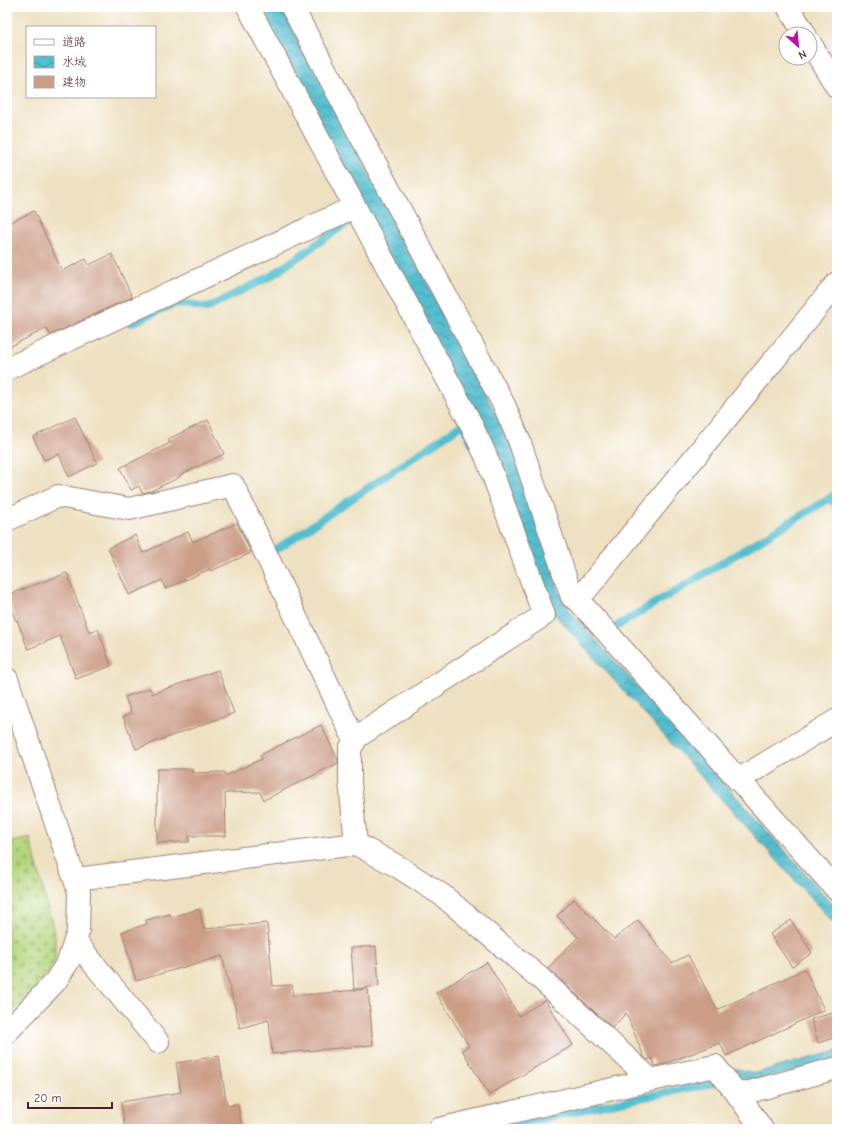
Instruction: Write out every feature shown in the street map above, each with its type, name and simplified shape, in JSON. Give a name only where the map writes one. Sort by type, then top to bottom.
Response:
[{"type":"street","points":[[248,7],[464,411],[486,456],[546,614]]},
{"type":"street","points":[[292,7],[504,405],[519,440],[572,599],[837,890]]},
{"type":"street","points":[[788,7],[800,26]]},
{"type":"street","points":[[818,56],[837,87]]},
{"type":"street","points":[[7,369],[354,207]]},
{"type":"street","points":[[356,844],[350,782],[350,749],[357,738],[546,614],[572,599],[837,283]]},
{"type":"street","points":[[7,520],[58,496],[129,509],[233,485],[355,741]]},
{"type":"street","points":[[7,679],[80,892],[78,932],[68,962],[54,982],[7,1032]]},
{"type":"street","points":[[738,780],[837,720]]},
{"type":"street","points":[[76,879],[356,844],[397,866],[442,895],[541,979],[651,1080]]},
{"type":"street","points":[[75,941],[158,1042]]},
{"type":"street","points":[[439,1129],[715,1066],[762,1129]]},
{"type":"street","points":[[738,1095],[837,1068]]},
{"type":"green space","points":[[30,838],[55,936],[55,961],[40,986],[7,1016],[7,843]]},
{"type":"water","points":[[257,7],[281,7],[511,442],[560,594],[570,611],[837,909],[837,927],[548,607]]},
{"type":"water","points":[[837,1051],[837,1060],[754,1081],[736,1079],[733,1068],[755,1073]]},
{"type":"building","points":[[34,211],[62,271],[86,259],[89,265],[112,254],[132,297],[50,335],[47,328],[7,348],[7,224]]},
{"type":"building","points":[[75,417],[97,463],[69,477],[59,454],[44,460],[33,437]]},
{"type":"building","points":[[208,420],[224,454],[151,491],[142,493],[139,486],[131,490],[120,468],[170,443],[168,439]]},
{"type":"building","points":[[237,523],[251,553],[165,589],[162,580],[129,595],[108,548],[135,535],[143,553],[188,532],[193,542]]},
{"type":"building","points":[[67,573],[89,632],[98,629],[111,666],[76,679],[60,636],[28,649],[7,597],[7,595]]},
{"type":"building","points":[[218,670],[234,713],[136,749],[123,717],[131,713],[125,697],[150,688],[152,694]]},
{"type":"building","points":[[321,725],[338,760],[338,763],[264,800],[260,792],[225,793],[226,836],[189,836],[189,842],[157,843],[157,769],[192,769],[192,773],[225,772],[225,776],[262,759],[260,755]]},
{"type":"building","points":[[574,899],[614,939],[638,920],[672,963],[688,955],[717,1010],[805,969],[824,1010],[726,1056],[720,1043],[655,1066],[652,1058],[648,1060],[644,1057],[626,1013],[612,1028],[548,968],[578,937],[557,916]]},
{"type":"building","points":[[199,909],[204,929],[267,923],[273,986],[292,985],[293,996],[368,989],[373,1045],[272,1054],[269,1020],[240,1028],[222,956],[136,981],[122,932],[147,924],[146,920],[170,914],[171,917]]},
{"type":"building","points":[[791,920],[812,953],[792,967],[770,934]]},
{"type":"building","points":[[376,946],[379,986],[354,989],[351,948]]},
{"type":"building","points":[[487,962],[519,1016],[545,1000],[573,1045],[489,1095],[462,1050],[469,1046],[436,993]]},
{"type":"building","points":[[837,1012],[837,1037],[818,1043],[811,1019]]},
{"type":"building","points":[[219,1056],[227,1106],[238,1104],[242,1129],[125,1129],[121,1102],[181,1092],[176,1063]]},
{"type":"waterway","points":[[131,323],[176,303],[207,308],[271,276],[348,222]]},
{"type":"waterway","points":[[277,549],[463,424]]},
{"type":"waterway","points":[[617,626],[837,494]]},
{"type":"waterway","points":[[831,498],[837,507]]},
{"type":"waterway","points":[[489,1129],[713,1083]]}]
